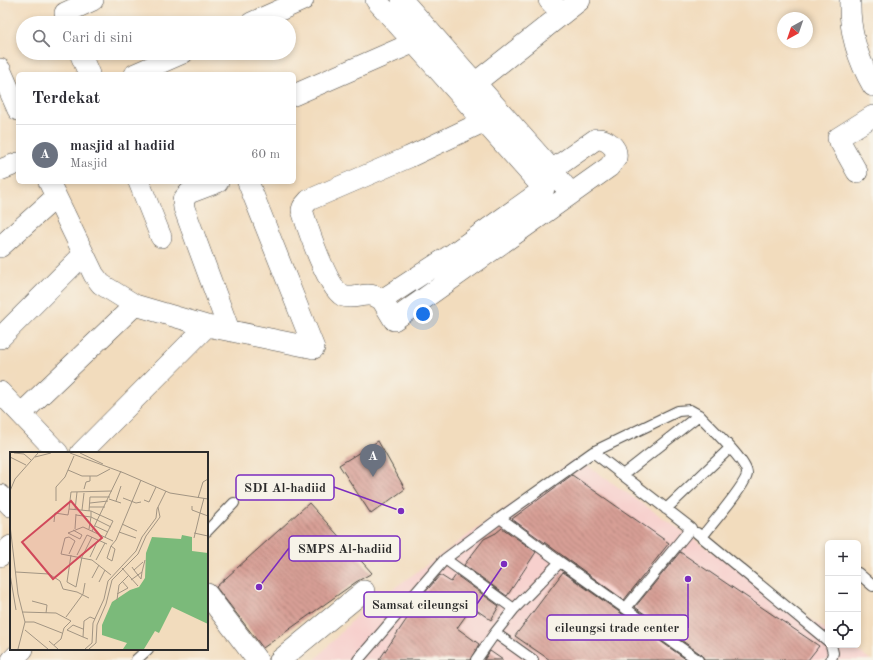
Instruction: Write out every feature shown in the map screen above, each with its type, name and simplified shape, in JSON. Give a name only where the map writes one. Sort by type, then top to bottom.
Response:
[{"type":"street","points":[[64,12],[93,0]]},
{"type":"street","points":[[266,16],[302,0]]},
{"type":"street","points":[[376,0],[485,121],[556,187]]},
{"type":"street","points":[[402,0],[475,83],[556,187]]},
{"type":"street","points":[[475,83],[556,7],[580,0]]},
{"type":"street","points":[[850,0],[854,38],[861,65],[873,86]]},
{"type":"street","points":[[296,94],[415,42]]},
{"type":"street","points":[[83,60],[88,72]]},
{"type":"street","points":[[140,72],[167,60]]},
{"type":"street","points":[[0,69],[16,105]]},
{"type":"street","points":[[857,172],[838,138],[873,116]]},
{"type":"street","points":[[485,121],[409,157],[309,200],[303,206],[302,210],[311,238],[325,271],[338,292],[344,297],[369,295],[382,300],[394,320],[556,187]]},
{"type":"street","points":[[0,170],[16,165]]},
{"type":"street","points":[[140,184],[161,237]]},
{"type":"street","points":[[213,184],[189,193],[183,200],[184,208],[229,330]]},
{"type":"street","points":[[0,247],[53,190],[83,255],[101,284],[135,305],[207,326],[314,348],[249,184]]},
{"type":"street","points":[[382,300],[556,187]]},
{"type":"street","points":[[0,338],[83,255]]},
{"type":"street","points":[[21,414],[135,305]]},
{"type":"street","points":[[82,452],[207,326]]},
{"type":"street","points":[[0,392],[57,452]]},
{"type":"street","points":[[0,495],[10,505]]},
{"type":"street","points":[[0,556],[10,547]]},
{"type":"street","points":[[280,660],[364,590]]},
{"type":"street","points":[[208,596],[257,660]]},
{"type":"street","points":[[12,660],[22,650]]},
{"type":"lane","points":[[358,660],[445,559],[593,452],[678,411],[690,410],[699,415],[744,463],[747,474],[742,485],[702,537]]},
{"type":"lane","points":[[624,474],[699,415]]},
{"type":"lane","points":[[666,508],[730,448]]},
{"type":"lane","points":[[593,452],[624,474],[825,639]]},
{"type":"lane","points":[[208,530],[234,503]]},
{"type":"lane","points":[[500,518],[698,660]]},
{"type":"lane","points":[[626,608],[691,528]]},
{"type":"lane","points":[[445,559],[514,609]]},
{"type":"lane","points":[[476,660],[514,609],[560,562]]},
{"type":"lane","points":[[861,576],[873,586]]},
{"type":"lane","points":[[495,633],[533,660]]},
{"type":"lane","points":[[831,648],[831,660]]},
{"type":"lane","points":[[136,660],[147,650]]},
{"type":"shaded area","points":[[576,458],[825,629],[825,648],[853,648],[871,660],[315,660],[358,614]]},
{"type":"building","points":[[378,441],[405,489],[371,514],[339,465]]},
{"type":"building","points":[[572,475],[669,543],[624,600],[512,519]]},
{"type":"building","points":[[309,503],[372,573],[356,582],[263,648],[216,587]]},
{"type":"building","points":[[502,528],[536,552],[507,596],[464,565],[484,539]]},
{"type":"building","points":[[680,552],[819,646],[808,660],[704,660],[702,655],[635,607]]},
{"type":"building","points":[[563,572],[687,660],[550,660],[515,636]]},
{"type":"building","points":[[440,575],[451,582],[456,575],[499,606],[491,620],[472,607],[457,628],[479,644],[470,660],[379,660],[423,595]]},
{"type":"building","points":[[490,651],[503,660],[484,660]]},
{"type":"place","name":"masjid al hadiid","points":[[373,477]]},
{"type":"place","name":"SDI Al-hadiid","points":[[401,511]]},
{"type":"place","name":"Samsat cileungsi","points":[[504,564]]},
{"type":"place","name":"cileungsi trade center","points":[[688,579]]},
{"type":"place","name":"SMPS Al-hadiid","points":[[259,587]]}]
